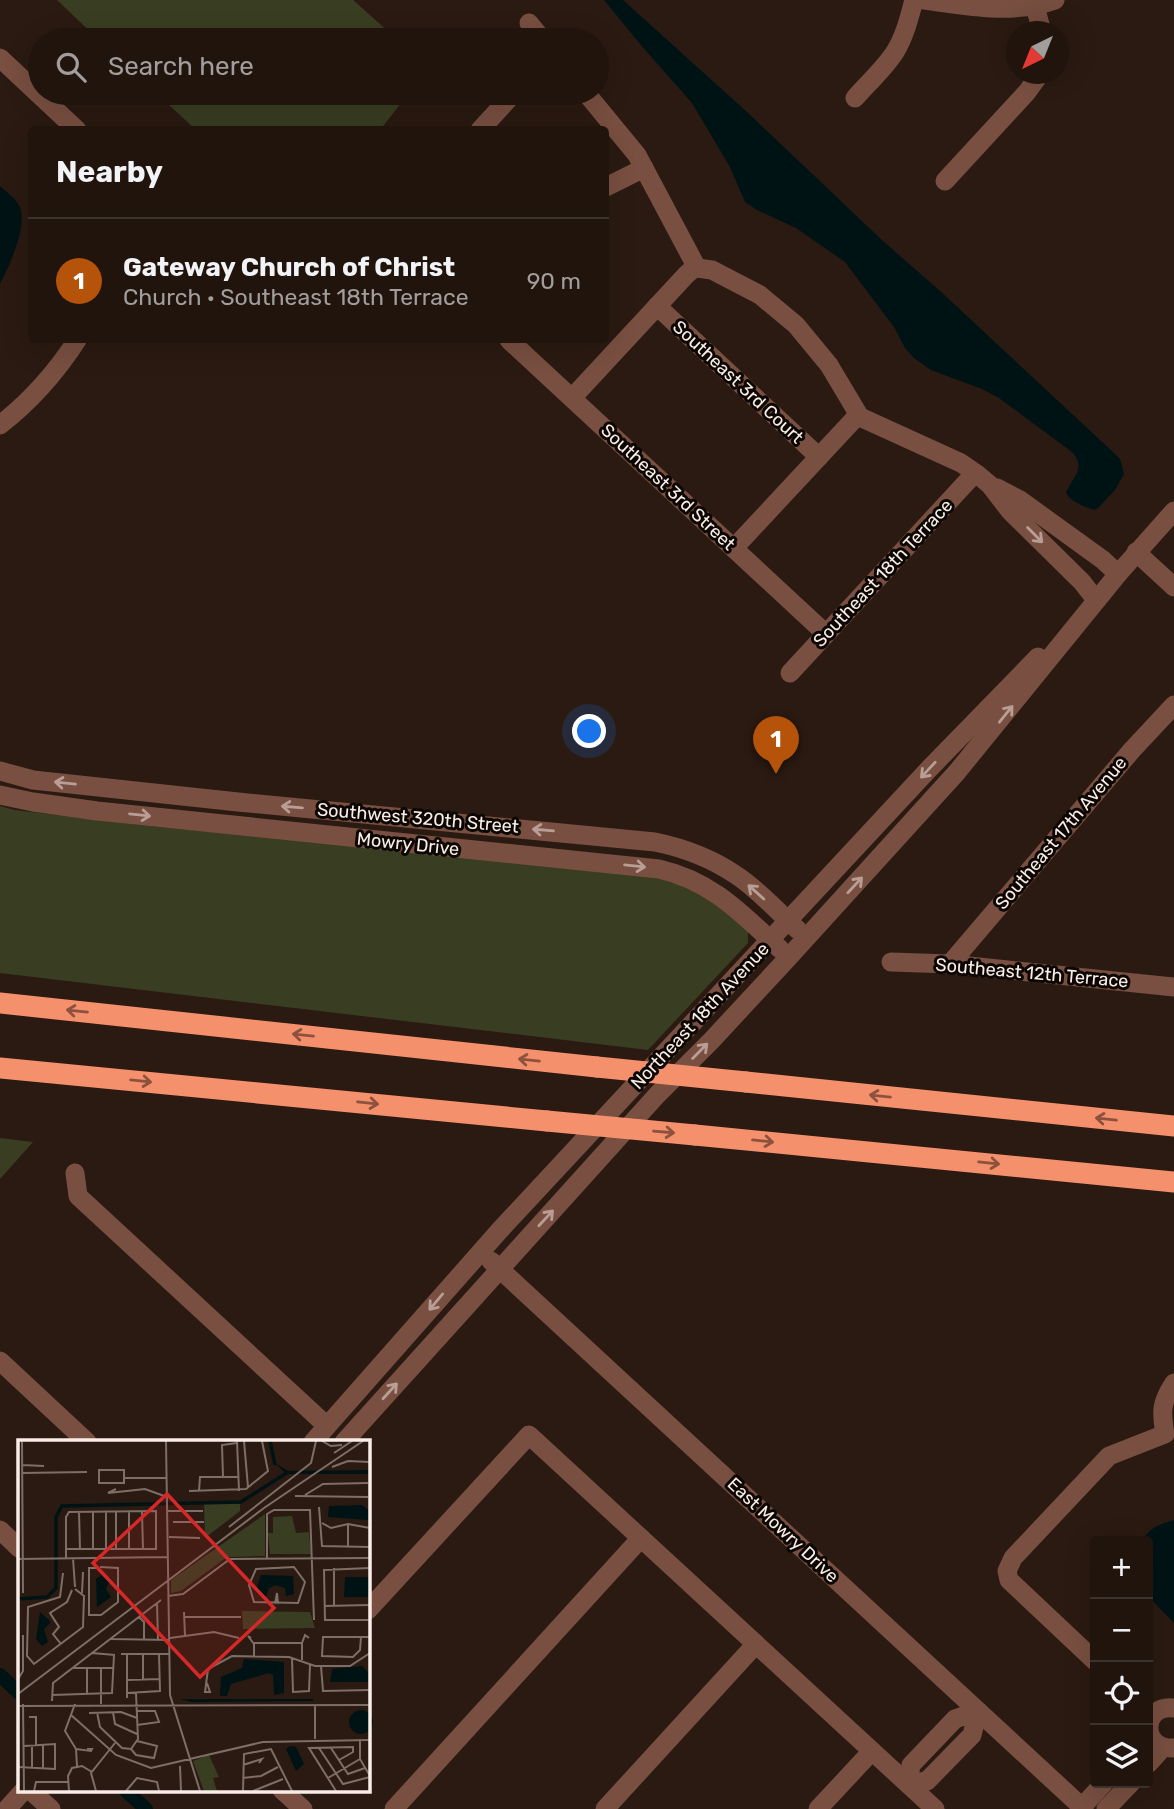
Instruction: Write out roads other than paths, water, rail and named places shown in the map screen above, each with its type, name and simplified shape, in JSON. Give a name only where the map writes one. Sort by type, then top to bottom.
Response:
[{"type":"highway","points":[[0,1003],[1174,1126]]},
{"type":"highway","points":[[0,1068],[1174,1182]]},
{"type":"street","points":[[855,98],[894,53],[914,0]]},
{"type":"street","points":[[924,0],[1011,9],[1055,0]]},
{"type":"street","points":[[1035,6],[1039,21]]},
{"type":"street","points":[[529,23],[533,28]]},
{"type":"street","points":[[0,58],[28,84]]},
{"type":"street","points":[[945,181],[1033,84]]},
{"type":"street","points":[[50,105],[73,126]]},
{"type":"street","points":[[484,126],[503,105]]},
{"type":"street","points":[[596,105],[644,167],[697,268]]},
{"type":"street","points":[[609,185],[644,167]]},
{"type":"street","points":[[572,398],[686,275],[694,268],[712,271],[760,295],[796,325],[829,365],[858,415],[961,463],[1020,500],[1103,560],[1118,574]]},
{"type":"street","name":"Southeast 3rd Court","points":[[657,306],[819,457]]},
{"type":"street","points":[[0,425],[47,382],[75,343]]},
{"type":"street","name":"Southeast 3rd Street","points":[[512,343],[826,634]]},
{"type":"street","points":[[734,548],[858,415]]},
{"type":"street","points":[[983,479],[1096,600]]},
{"type":"street","name":"Southeast 18th Terrace","points":[[790,673],[983,479]]},
{"type":"street","name":"Northeast 18th Avenue","points":[[345,1440],[657,1095],[807,938],[957,772],[1096,600],[1174,511]]},
{"type":"street","points":[[1136,552],[1174,587]]},
{"type":"street","name":"Northeast 18th Avenue","points":[[314,1440],[481,1251],[770,940],[977,718],[1096,600]]},
{"type":"street","name":"Southeast 17th Avenue","points":[[950,964],[1132,750],[1174,705]]},
{"type":"street","name":"Southwest 320th Street","points":[[0,771],[33,780],[60,783],[655,842],[699,855],[737,876],[807,938]]},
{"type":"street","name":"Mowry Drive","points":[[0,795],[97,811],[660,869],[690,878],[714,891],[788,958]]},
{"type":"street","name":"Southeast 12th Terrace","points":[[891,962],[950,964],[1174,987]]},
{"type":"street","points":[[75,1173],[78,1196],[327,1426]]},
{"type":"street","name":"East Mowry Drive","points":[[481,1251],[1083,1808]]},
{"type":"street","points":[[0,1361],[86,1440]]},
{"type":"street","points":[[1090,1656],[1009,1580],[1007,1572],[1013,1558],[1109,1456],[1166,1434],[1162,1418],[1164,1399],[1174,1383]]},
{"type":"street","points":[[369,1609],[529,1435],[935,1809]]},
{"type":"street","points":[[0,1530],[18,1547]]},
{"type":"street","points":[[394,1809],[641,1538]]},
{"type":"street","points":[[606,1809],[756,1644]]},
{"type":"street","points":[[1153,1759],[1159,1752],[1155,1731],[1163,1708],[1174,1708]]},
{"type":"street","points":[[908,1784],[911,1765],[955,1718],[978,1711]]},
{"type":"street","points":[[908,1784],[927,1781],[972,1735],[978,1711]]},
{"type":"street","points":[[934,1740],[951,1756]]},
{"type":"street","points":[[818,1809],[872,1751]]},
{"type":"street","points":[[1083,1808],[1100,1788]]},
{"type":"street","points":[[1106,1809],[1126,1788]]},
{"type":"street","points":[[284,1792],[303,1809]]},
{"type":"street","points":[[21,1799],[51,1809]]},
{"type":"waterway","points":[[0,1675],[18,1692]]},
{"type":"waterway","points":[[127,1792],[146,1809]]},
{"type":"place","name":"Gateway Church of Christ","points":[[776,774]]}]
